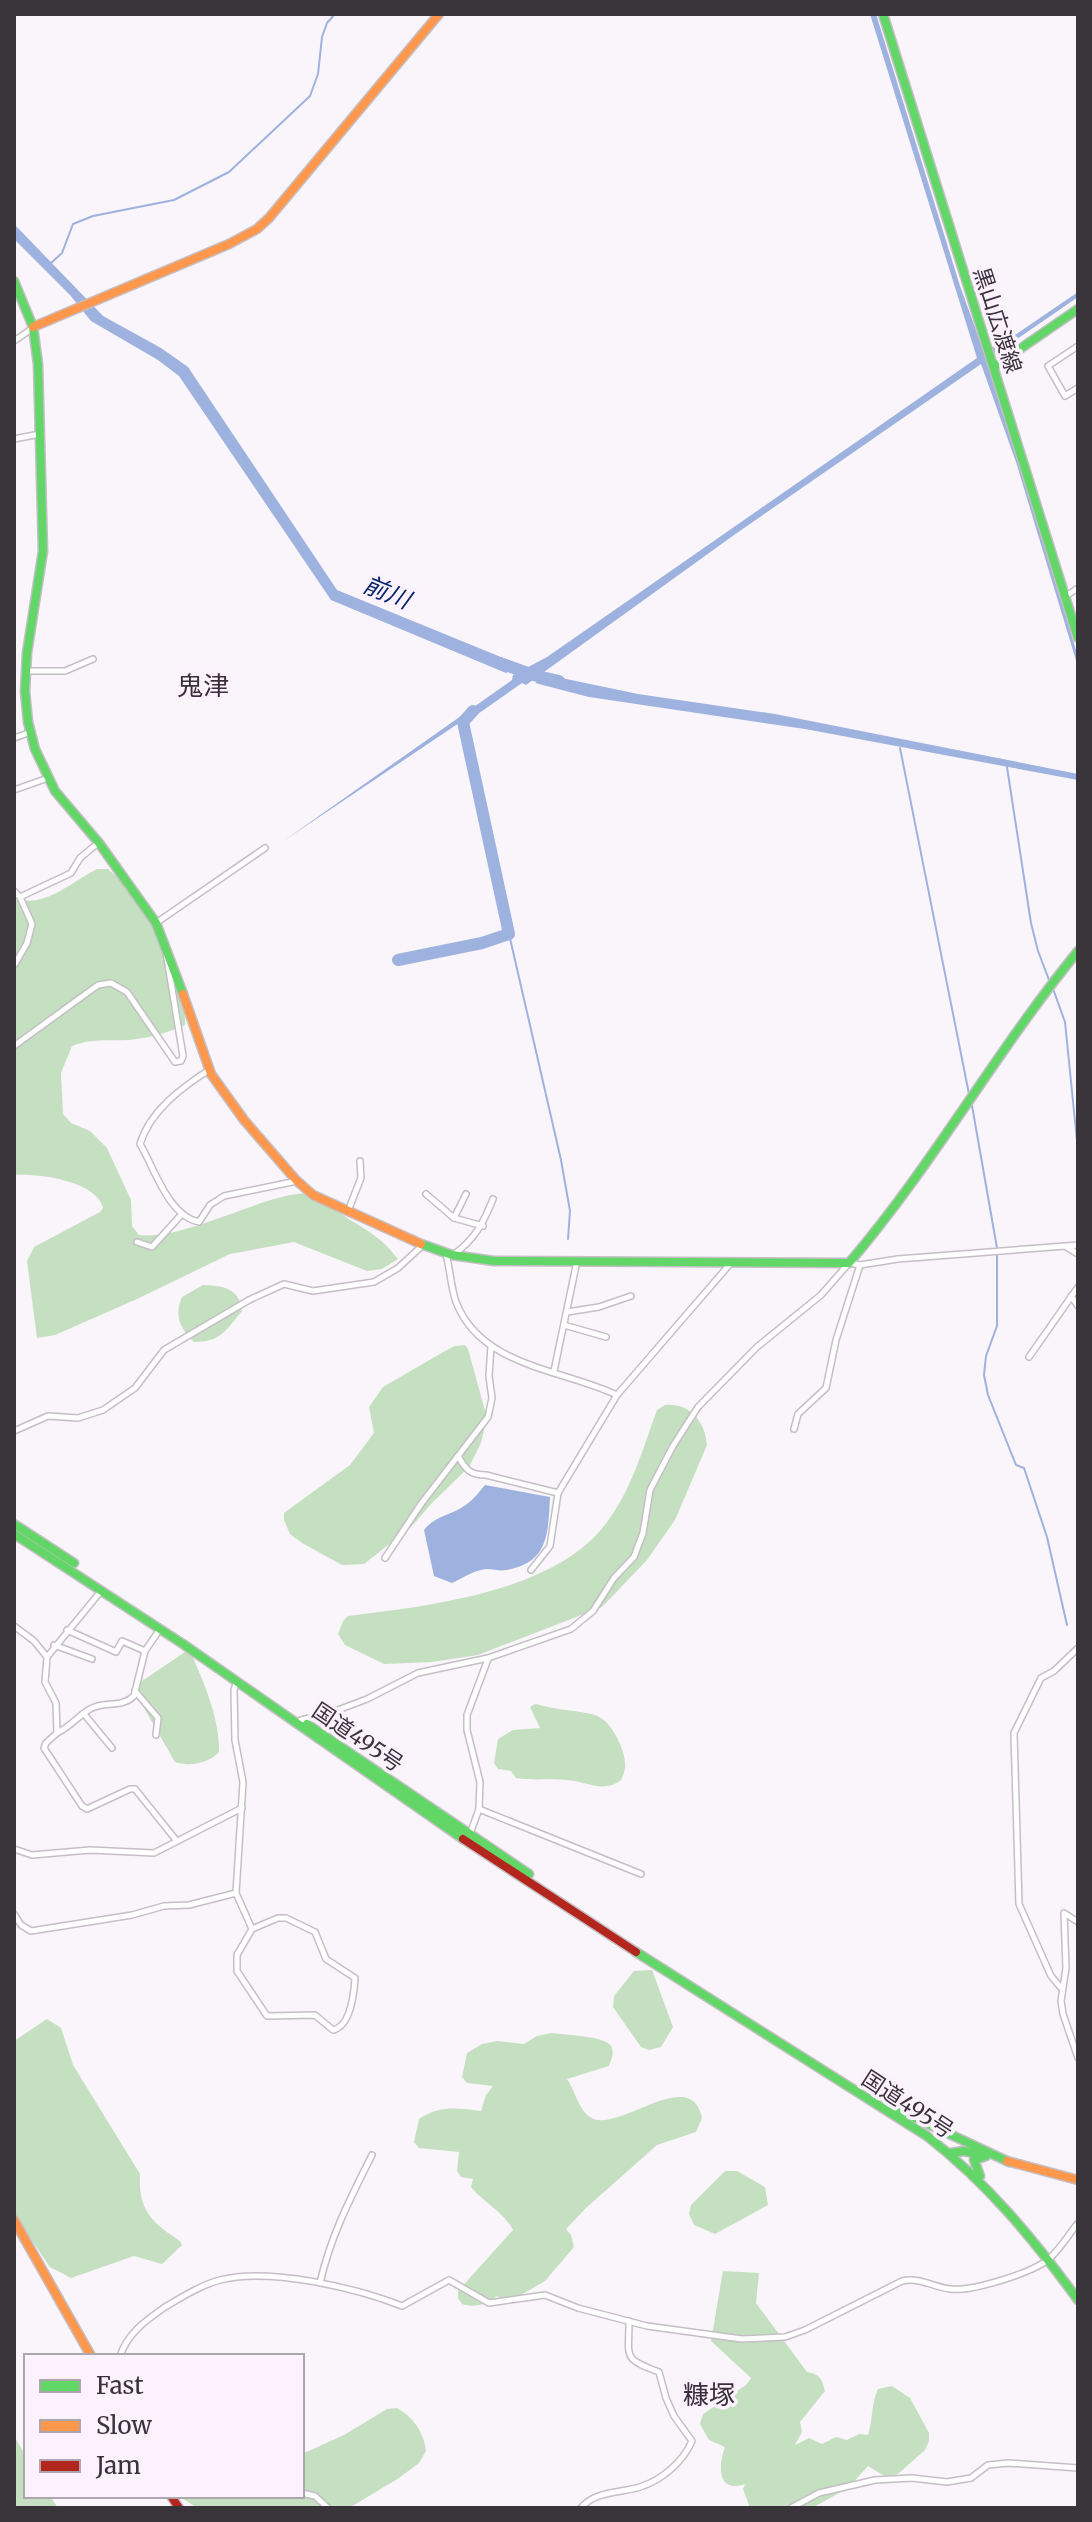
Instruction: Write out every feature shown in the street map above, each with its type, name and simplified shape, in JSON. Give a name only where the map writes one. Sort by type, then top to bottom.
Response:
[{"type":"main road","points":[[33,327],[229,244],[257,229],[369,101],[439,14]]},
{"type":"main road","name":"黒山広渡線","points":[[883,14],[1078,638]]},
{"type":"main road","points":[[14,281],[33,327],[40,434],[43,551],[25,691],[31,732],[55,791],[99,843],[156,923],[209,1070],[222,1092],[297,1181],[313,1195],[423,1245],[449,1254],[494,1261],[849,1263],[885,1221],[1036,1002],[1078,951]]},
{"type":"main road","points":[[995,366],[1078,309]]},
{"type":"main road","name":"国道495号","points":[[14,1524],[665,1965],[682,1980]]},
{"type":"main road","name":"国道495号","points":[[14,1534],[103,1589],[451,1830],[951,2153],[1009,2207],[1078,2300]]},
{"type":"main road","points":[[861,2095],[881,2100],[1009,2162]]},
{"type":"main road","points":[[951,2153],[964,2151],[1078,2180]]},
{"type":"main road","points":[[983,2180],[974,2160],[986,2156]]},
{"type":"main road","points":[[14,2220],[90,2354]]},
{"type":"street","points":[[14,341],[33,327]]},
{"type":"street","points":[[1078,346],[1048,366],[1065,396],[1078,388]]},
{"type":"street","points":[[14,439],[40,434]]},
{"type":"street","points":[[1066,596],[1078,588]]},
{"type":"street","points":[[26,671],[65,671],[93,659]]},
{"type":"street","points":[[14,738],[31,732]]},
{"type":"street","points":[[14,790],[48,778]]},
{"type":"street","points":[[20,897],[71,873],[80,858],[99,843]]},
{"type":"street","points":[[156,923],[265,848]]},
{"type":"street","points":[[14,891],[32,924],[27,943],[15,964]]},
{"type":"street","points":[[14,1046],[98,985],[111,983],[127,992],[175,1062],[181,1061],[183,1056],[165,943]]},
{"type":"street","points":[[209,1070],[175,1095],[152,1118],[144,1129],[140,1144],[155,1170],[157,1180],[182,1214],[199,1222],[210,1205],[224,1196],[297,1181]]},
{"type":"street","points":[[347,1212],[361,1178],[360,1161]]},
{"type":"street","points":[[426,1194],[454,1218],[483,1226]]},
{"type":"street","points":[[454,1218],[466,1194]]},
{"type":"street","points":[[493,1199],[483,1226],[472,1241],[449,1254],[455,1301],[474,1333],[521,1363],[554,1371],[617,1395]]},
{"type":"street","points":[[137,1242],[152,1247],[182,1214]]},
{"type":"street","points":[[14,1431],[48,1416],[78,1418],[103,1410],[135,1388],[164,1350],[249,1300],[284,1284],[313,1291],[374,1282],[398,1268],[423,1245]]},
{"type":"street","points":[[301,1720],[367,1699],[418,1673],[488,1658],[571,1629],[593,1611],[614,1578],[634,1557],[643,1533],[650,1490],[698,1407],[757,1347],[821,1295],[849,1263],[860,1265],[898,1259],[1078,1245]]},
{"type":"street","points":[[1065,1246],[1078,1254]]},
{"type":"street","points":[[554,1371],[577,1261]]},
{"type":"street","points":[[531,1570],[550,1546],[558,1493],[617,1395],[730,1264]]},
{"type":"street","points":[[794,1429],[798,1414],[826,1388],[836,1340],[860,1265]]},
{"type":"street","points":[[1029,1357],[1078,1287]]},
{"type":"street","points":[[567,1312],[599,1307],[631,1296]]},
{"type":"street","points":[[1071,1296],[1078,1306]]},
{"type":"street","points":[[564,1325],[606,1337]]},
{"type":"street","points":[[385,1558],[421,1504],[488,1417],[492,1398],[489,1376],[491,1346]]},
{"type":"street","points":[[458,1456],[474,1475],[486,1475],[558,1493]]},
{"type":"street","points":[[57,1733],[56,1703],[45,1682],[47,1657],[103,1589]]},
{"type":"street","points":[[14,1626],[34,1641],[47,1657]]},
{"type":"street","points":[[160,1629],[145,1651],[135,1691],[124,1703],[92,1707],[57,1733],[44,1748],[82,1806],[87,1809],[135,1789],[176,1840]]},
{"type":"street","points":[[67,1630],[116,1652],[122,1641],[145,1651]]},
{"type":"street","points":[[54,1645],[92,1659]]},
{"type":"street","points":[[1062,1989],[1051,1976],[1019,1904],[1014,1733],[1041,1678],[1054,1671],[1078,1648]]},
{"type":"street","points":[[469,1834],[479,1809],[480,1782],[467,1730],[467,1715],[488,1658]]},
{"type":"street","points":[[236,1682],[235,1740],[243,1782],[236,1893],[252,1929]]},
{"type":"street","points":[[135,1691],[158,1718],[156,1735]]},
{"type":"street","points":[[84,1714],[112,1748]]},
{"type":"street","points":[[14,1849],[32,1855],[90,1850],[154,1853],[242,1808]]},
{"type":"street","points":[[479,1809],[641,1874]]},
{"type":"street","points":[[14,1914],[21,1925],[31,1931],[132,1915],[164,1906],[189,1905],[236,1893]]},
{"type":"street","points":[[1078,1922],[1064,1913],[1066,1968],[1062,1989],[1063,2014],[1078,2058]]},
{"type":"street","points":[[278,1918],[286,1918],[315,1932],[326,1959],[355,1978],[348,2016],[341,2027],[333,2030],[315,2015],[267,2016],[237,1971],[237,1955],[252,1929],[278,1918]]},
{"type":"street","points":[[320,2283],[342,2212],[372,2155]]},
{"type":"street","points":[[121,2354],[125,2341],[151,2316],[177,2300],[219,2280],[259,2276],[367,2292],[402,2306],[449,2280],[489,2303],[545,2295],[578,2308],[629,2321],[742,2339],[785,2337],[913,2278],[948,2289],[968,2290],[998,2281],[1049,2260],[1078,2223]]},
{"type":"street","points":[[581,2508],[594,2498],[642,2486],[657,2478],[682,2458],[692,2441],[674,2416],[659,2372],[634,2363],[629,2355],[629,2321]]},
{"type":"street","points":[[791,2508],[819,2493],[875,2480],[912,2478],[947,2482],[971,2478],[988,2465],[1008,2463],[1078,2468]]},
{"type":"street","points":[[304,2493],[315,2496],[328,2508]]},
{"type":"green space","points":[[97,869],[108,869],[140,901],[170,965],[184,1013],[185,1025],[165,1033],[72,1046],[61,1073],[63,1114],[71,1123],[90,1131],[107,1148],[131,1200],[132,1226],[139,1235],[160,1235],[280,1197],[315,1195],[376,1237],[398,1259],[382,1269],[367,1271],[294,1242],[230,1254],[55,1335],[37,1338],[27,1261],[34,1247],[103,1208],[90,1191],[79,1185],[51,1177],[14,1175],[14,899],[26,901],[47,897]]},
{"type":"green space","points":[[203,1285],[234,1293],[242,1311],[217,1337],[194,1342],[182,1327],[179,1310],[182,1297]]},
{"type":"green space","points":[[465,1345],[487,1418],[481,1443],[469,1467],[411,1527],[364,1564],[342,1565],[290,1534],[284,1513],[350,1465],[374,1433],[369,1407],[383,1387],[445,1351]]},
{"type":"green space","points":[[665,1405],[682,1407],[695,1415],[703,1428],[707,1445],[675,1520],[647,1560],[602,1607],[478,1655],[432,1662],[384,1664],[345,1645],[338,1634],[348,1616],[489,1592],[557,1565],[585,1546],[616,1509],[636,1468],[657,1410]]},
{"type":"green space","points":[[185,1652],[191,1653],[206,1689],[219,1740],[219,1752],[210,1759],[193,1764],[175,1762],[136,1694],[142,1681]]},
{"type":"green space","points":[[535,1704],[593,1714],[605,1721],[623,1753],[625,1766],[621,1780],[601,1786],[567,1780],[516,1778],[511,1771],[498,1769],[494,1763],[498,1739],[513,1730],[540,1728],[530,1707]]},
{"type":"green space","points":[[652,1970],[673,2027],[661,2047],[649,2050],[641,2047],[613,2007],[614,1996],[634,1971]]},
{"type":"green space","points":[[47,2019],[61,2028],[73,2065],[140,2174],[141,2197],[148,2214],[182,2245],[162,2264],[134,2256],[71,2278],[50,2267],[14,2214],[14,2041]]},
{"type":"green space","points":[[552,2033],[593,2038],[611,2046],[613,2054],[609,2066],[567,2079],[582,2109],[590,2117],[602,2120],[617,2117],[652,2104],[684,2097],[695,2103],[702,2118],[696,2132],[657,2145],[586,2208],[566,2229],[574,2247],[545,2281],[507,2303],[497,2296],[480,2305],[462,2304],[458,2291],[513,2230],[471,2187],[473,2179],[461,2177],[457,2171],[459,2152],[419,2148],[414,2142],[419,2119],[442,2110],[481,2111],[486,2095],[493,2086],[467,2083],[462,2077],[467,2053],[482,2044],[497,2041],[524,2044],[537,2036]]},
{"type":"green space","points":[[725,2171],[737,2171],[765,2187],[768,2205],[715,2234],[694,2225],[689,2214],[691,2205]]},
{"type":"green space","points":[[723,2271],[759,2273],[756,2303],[807,2372],[818,2376],[823,2383],[825,2391],[800,2422],[802,2432],[795,2445],[809,2438],[822,2444],[836,2437],[847,2440],[859,2434],[868,2435],[878,2389],[892,2386],[910,2398],[929,2433],[925,2450],[898,2474],[886,2477],[868,2466],[848,2488],[812,2508],[750,2508],[743,2489],[745,2484],[729,2485],[722,2476],[721,2462],[725,2447],[709,2440],[700,2424],[703,2414],[746,2385],[751,2378],[711,2341]]},
{"type":"green space","points":[[397,2408],[408,2416],[417,2426],[426,2451],[419,2463],[399,2478],[349,2508],[197,2508],[182,2498],[304,2498],[304,2453],[344,2435],[387,2409]]},
{"type":"green space","points":[[14,2436],[24,2453],[24,2498],[51,2498],[58,2508],[14,2508]]},
{"type":"water","points":[[870,14],[876,14],[960,286],[984,352],[1009,339],[1078,292],[1078,297],[988,359],[1078,657],[1078,667],[1016,462],[981,364],[734,535],[526,685],[522,683],[465,723],[459,723],[282,842],[512,680],[513,675],[547,657],[977,358]]},
{"type":"water","points":[[14,224],[103,316],[161,348],[188,367],[337,590],[518,664],[506,673],[331,600],[179,376],[158,360],[91,321],[70,295],[14,239]]},
{"type":"water","points":[[547,675],[638,694],[775,714],[1078,774],[1078,780],[805,729],[589,697],[535,683]]},
{"type":"water","points":[[485,1485],[550,1497],[547,1534],[538,1553],[520,1566],[503,1570],[484,1569],[452,1583],[434,1576],[424,1530],[467,1504]]},
{"type":"waterway","points":[[51,263],[62,253],[73,224],[93,216],[174,200],[229,172],[310,96],[318,74],[322,37],[327,23],[335,14]]},
{"type":"waterway","name":"前川","points":[[500,663],[559,681]]},
{"type":"waterway","points":[[398,960],[482,943],[509,934],[463,722],[473,711]]},
{"type":"waterway","points":[[900,748],[969,1094]]},
{"type":"waterway","points":[[1007,767],[1031,923],[1049,980]]},
{"type":"waterway","points":[[509,934],[561,1160],[570,1211],[568,1239]]},
{"type":"waterway","points":[[1052,986],[1065,1022],[1078,1151]]},
{"type":"waterway","points":[[971,1100],[997,1248]]},
{"type":"waterway","points":[[997,1254],[997,1326],[986,1356],[984,1375],[988,1395],[1016,1465],[1024,1468],[1047,1537],[1067,1625]]},
{"type":"traffic: fast","points":[[883,14],[1078,638]]},
{"type":"traffic: fast","points":[[14,281],[33,327],[38,364],[43,551],[27,653],[25,691],[28,722],[35,749],[55,791],[99,843],[156,923],[183,994]]},
{"type":"traffic: fast","points":[[995,366],[1078,309]]},
{"type":"traffic: fast","points":[[421,1244],[452,1255],[494,1261],[849,1263],[909,1187],[1019,1028],[1078,951]]},
{"type":"traffic: fast","points":[[14,1524],[74,1563]]},
{"type":"traffic: fast","points":[[14,1534],[183,1644],[463,1839]]},
{"type":"traffic: fast","points":[[307,1724],[529,1874]]},
{"type":"traffic: fast","points":[[636,1952],[927,2136],[970,2173],[1008,2212],[1078,2300]]},
{"type":"traffic: fast","points":[[892,2107],[1009,2162]]},
{"type":"traffic: fast","points":[[951,2153],[964,2151],[983,2155]]},
{"type":"traffic: fast","points":[[980,2176],[974,2160],[986,2156]]},
{"type":"traffic: slow","points":[[33,327],[229,244],[257,229],[439,14]]},
{"type":"traffic: slow","points":[[183,994],[211,1074],[244,1120],[296,1180],[313,1195],[421,1244]]},
{"type":"traffic: slow","points":[[1007,2161],[1078,2180]]},
{"type":"traffic: slow","points":[[14,2220],[90,2354]]},
{"type":"traffic: jam","points":[[463,1839],[636,1952]]},
{"type":"traffic: jam","points":[[172,2498],[179,2508]]},
{"type":"district","name":"鬼津","points":[[203,685]]},
{"type":"district","name":"糠塚","points":[[709,2394]]}]
